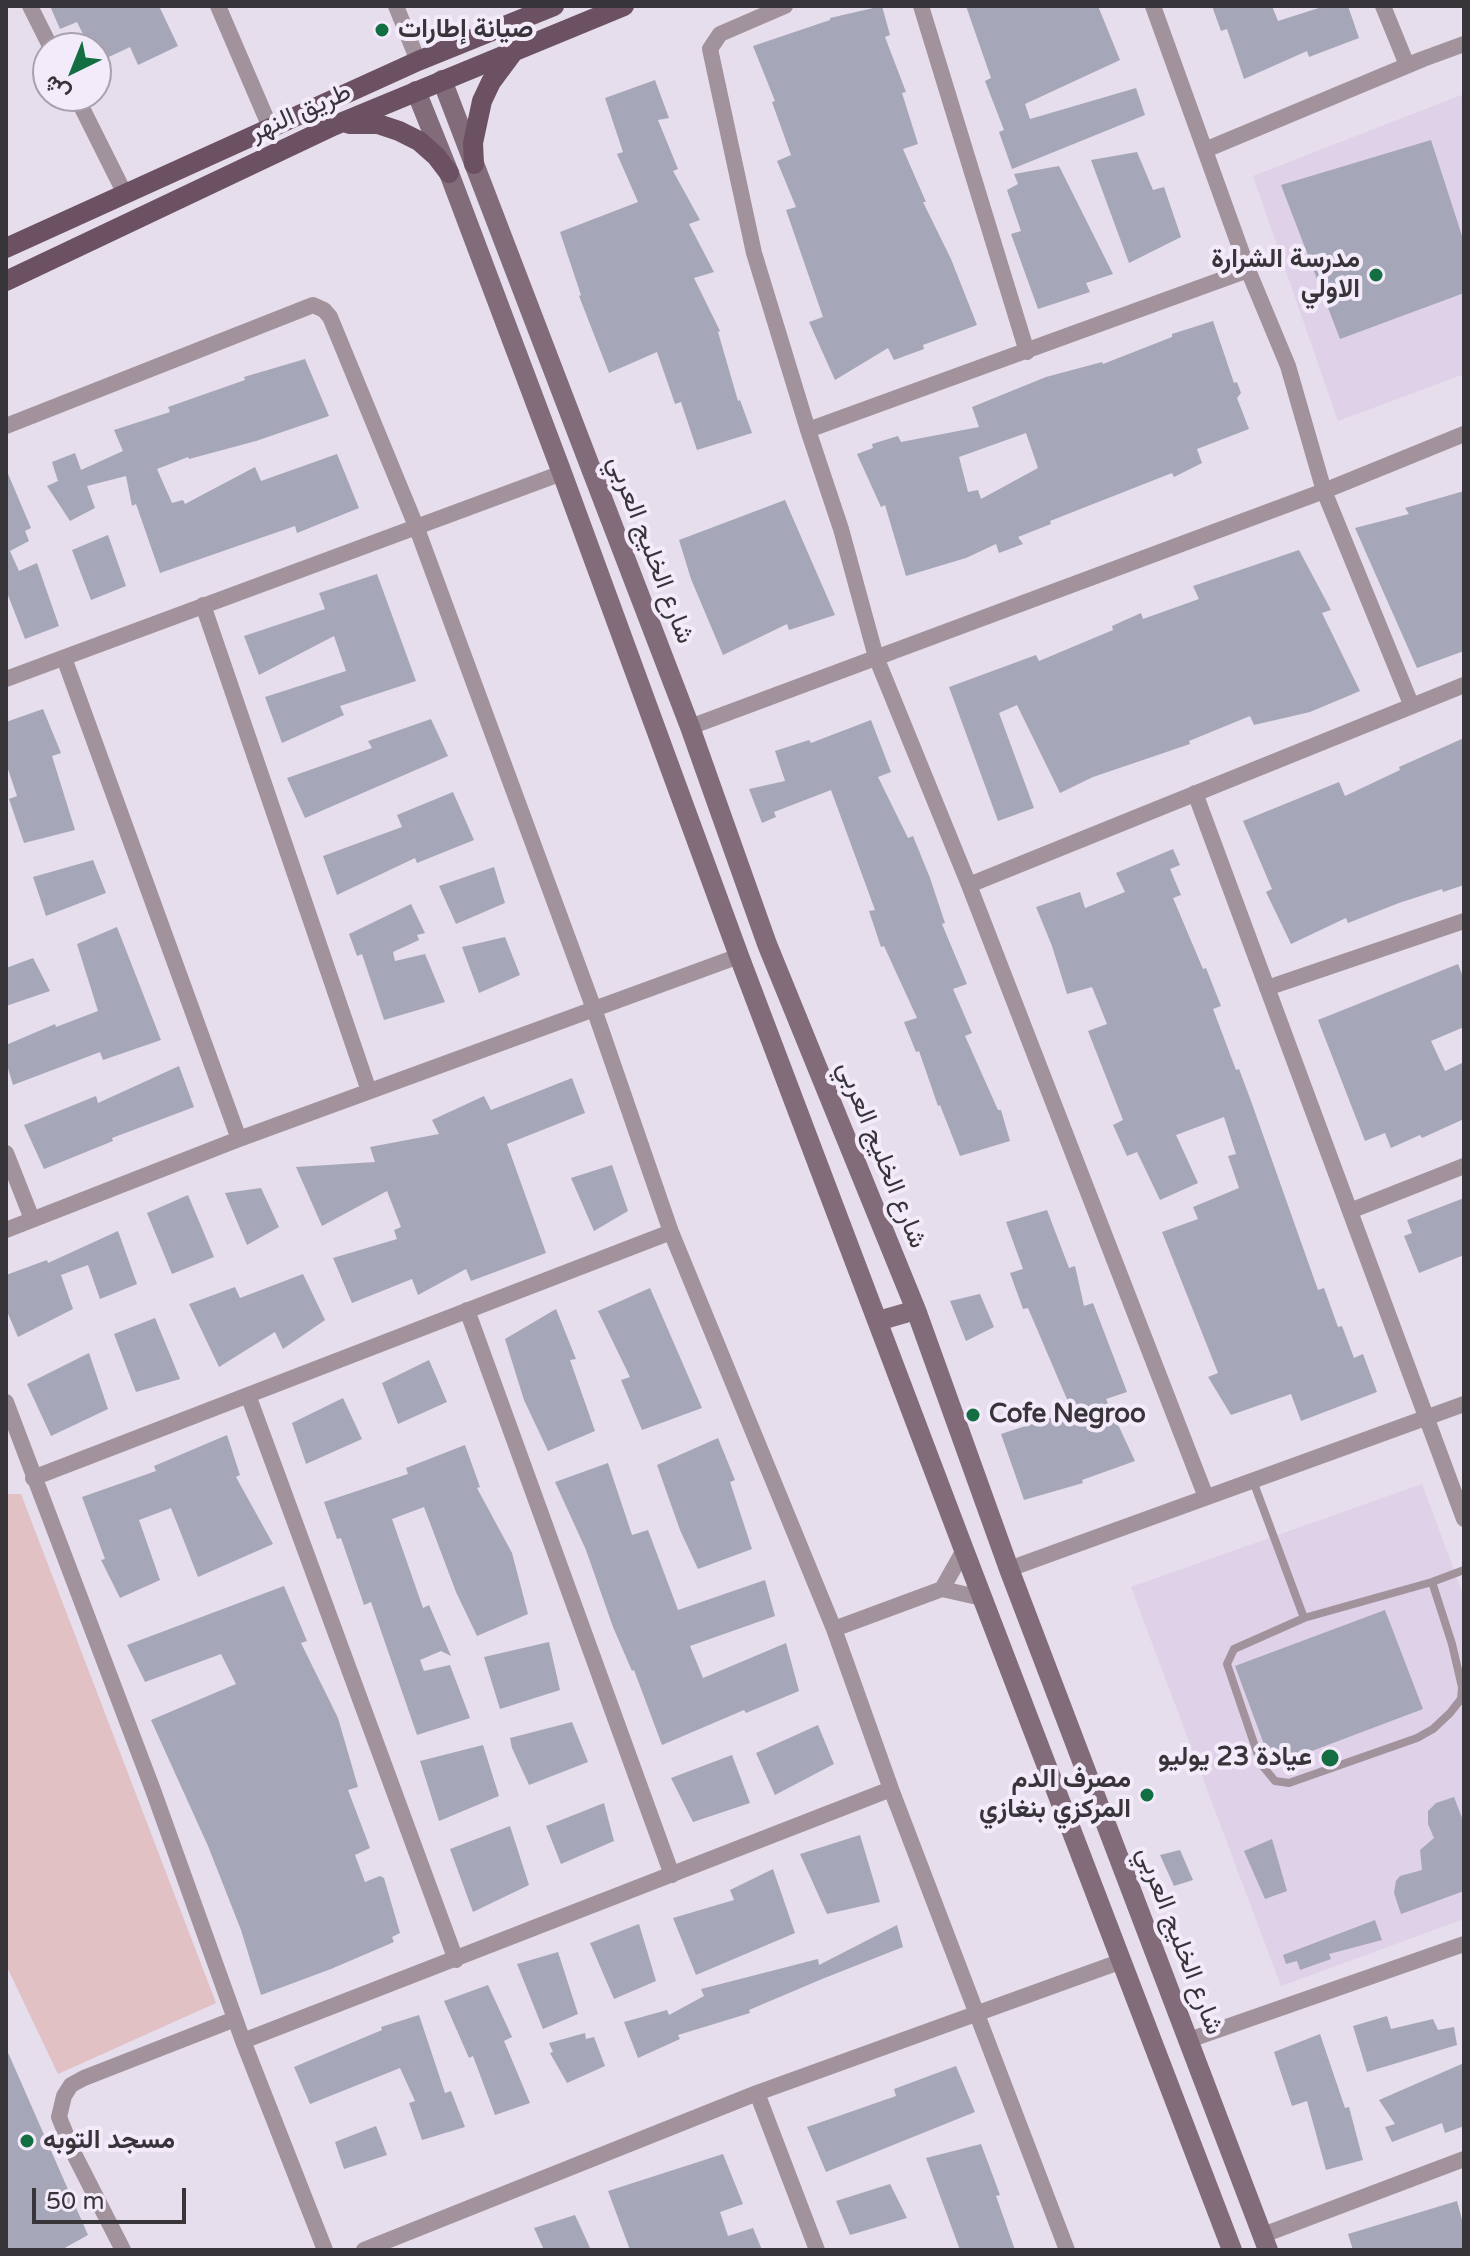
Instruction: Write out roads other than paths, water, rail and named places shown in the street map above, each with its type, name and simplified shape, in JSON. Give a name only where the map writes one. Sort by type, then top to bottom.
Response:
[{"type":"main road","name":"طريق النهر","points":[[6,248],[418,61],[554,6]]},
{"type":"main road","name":"طريق النهر","points":[[6,281],[333,126],[624,6]]},
{"type":"main road","points":[[474,164],[473,143],[482,101],[491,82],[517,48]]},
{"type":"main road","name":"شارع الخليج العربي","points":[[442,80],[690,727],[767,944],[916,1310],[1009,1569],[1266,2242]]},
{"type":"main road","name":"شارع الخليج العربي","points":[[416,91],[562,473],[739,956],[1232,2250]]},
{"type":"main road","points":[[333,126],[378,124],[399,131],[419,141],[449,173]]},
{"type":"main road","points":[[878,1321],[916,1310]]},
{"type":"street","points":[[30,6],[43,32]]},
{"type":"street","points":[[218,6],[270,127]]},
{"type":"street","points":[[396,6],[418,61]]},
{"type":"street","points":[[785,6],[720,34],[710,49],[754,253],[841,529],[876,657],[969,885],[1206,1497]]},
{"type":"street","points":[[921,6],[1027,352]]},
{"type":"street","points":[[1153,6],[1248,270],[1288,366],[1324,491],[1411,704]]},
{"type":"street","points":[[1383,6],[1407,65]]},
{"type":"street","points":[[1205,150],[1464,44]]},
{"type":"street","points":[[84,112],[124,192]]},
{"type":"street","points":[[808,430],[1248,270]]},
{"type":"street","points":[[6,426],[313,305],[319,306],[330,317],[416,526],[594,1009],[671,1232],[834,1629],[891,1789],[1067,2250]]},
{"type":"street","points":[[690,727],[1324,491],[1464,434]]},
{"type":"street","points":[[6,679],[562,473]]},
{"type":"street","points":[[203,605],[369,1091]]},
{"type":"street","points":[[64,658],[239,1139]]},
{"type":"street","points":[[969,885],[1464,685]]},
{"type":"street","points":[[1195,793],[1464,1519]]},
{"type":"street","points":[[1267,988],[1464,921]]},
{"type":"street","points":[[6,1230],[239,1139],[739,956]]},
{"type":"street","points":[[6,1153],[32,1219]]},
{"type":"street","points":[[1350,1211],[1464,1166]]},
{"type":"street","points":[[33,1478],[671,1232]]},
{"type":"street","points":[[467,1310],[672,1875]]},
{"type":"street","points":[[248,1395],[456,1960]]},
{"type":"street","points":[[6,1402],[243,2041],[325,2250]]},
{"type":"street","points":[[1009,1569],[1464,1404]]},
{"type":"street","points":[[942,1589],[964,1550]]},
{"type":"street","points":[[834,1629],[942,1589],[982,1598]]},
{"type":"street","points":[[243,2041],[891,1789]]},
{"type":"street","points":[[1189,2040],[1464,1944]]},
{"type":"street","points":[[364,2250],[757,2093],[1122,1961]]},
{"type":"street","points":[[123,2250],[73,2152],[59,2117],[64,2096],[71,2085],[84,2078],[235,2019]]},
{"type":"street","points":[[757,2093],[817,2250]]},
{"type":"street","points":[[1266,2242],[1464,2159]]},
{"type":"lane","points":[[1253,1480],[1304,1618]]},
{"type":"lane","points":[[1432,1582],[1452,1644],[1462,1687],[1461,1699],[1433,1729],[1417,1738],[1289,1783],[1275,1781],[1261,1764],[1227,1664],[1234,1649],[1304,1618],[1464,1570]]},
{"type":"place","name":"صيانة إطارات","points":[[382,30]]},
{"type":"place","name":"مدرسة الشرارة الاولي","points":[[1376,275]]},
{"type":"place","name":"Cofe Negroo","points":[[973,1415]]},
{"type":"place","name":"عيادة 23 يوليو","points":[[1330,1758]]},
{"type":"place","name":"مصرف الدم المركزي بنغازي","points":[[1147,1795]]},
{"type":"place","name":"مسجد التوبه","points":[[27,2141]]}]
